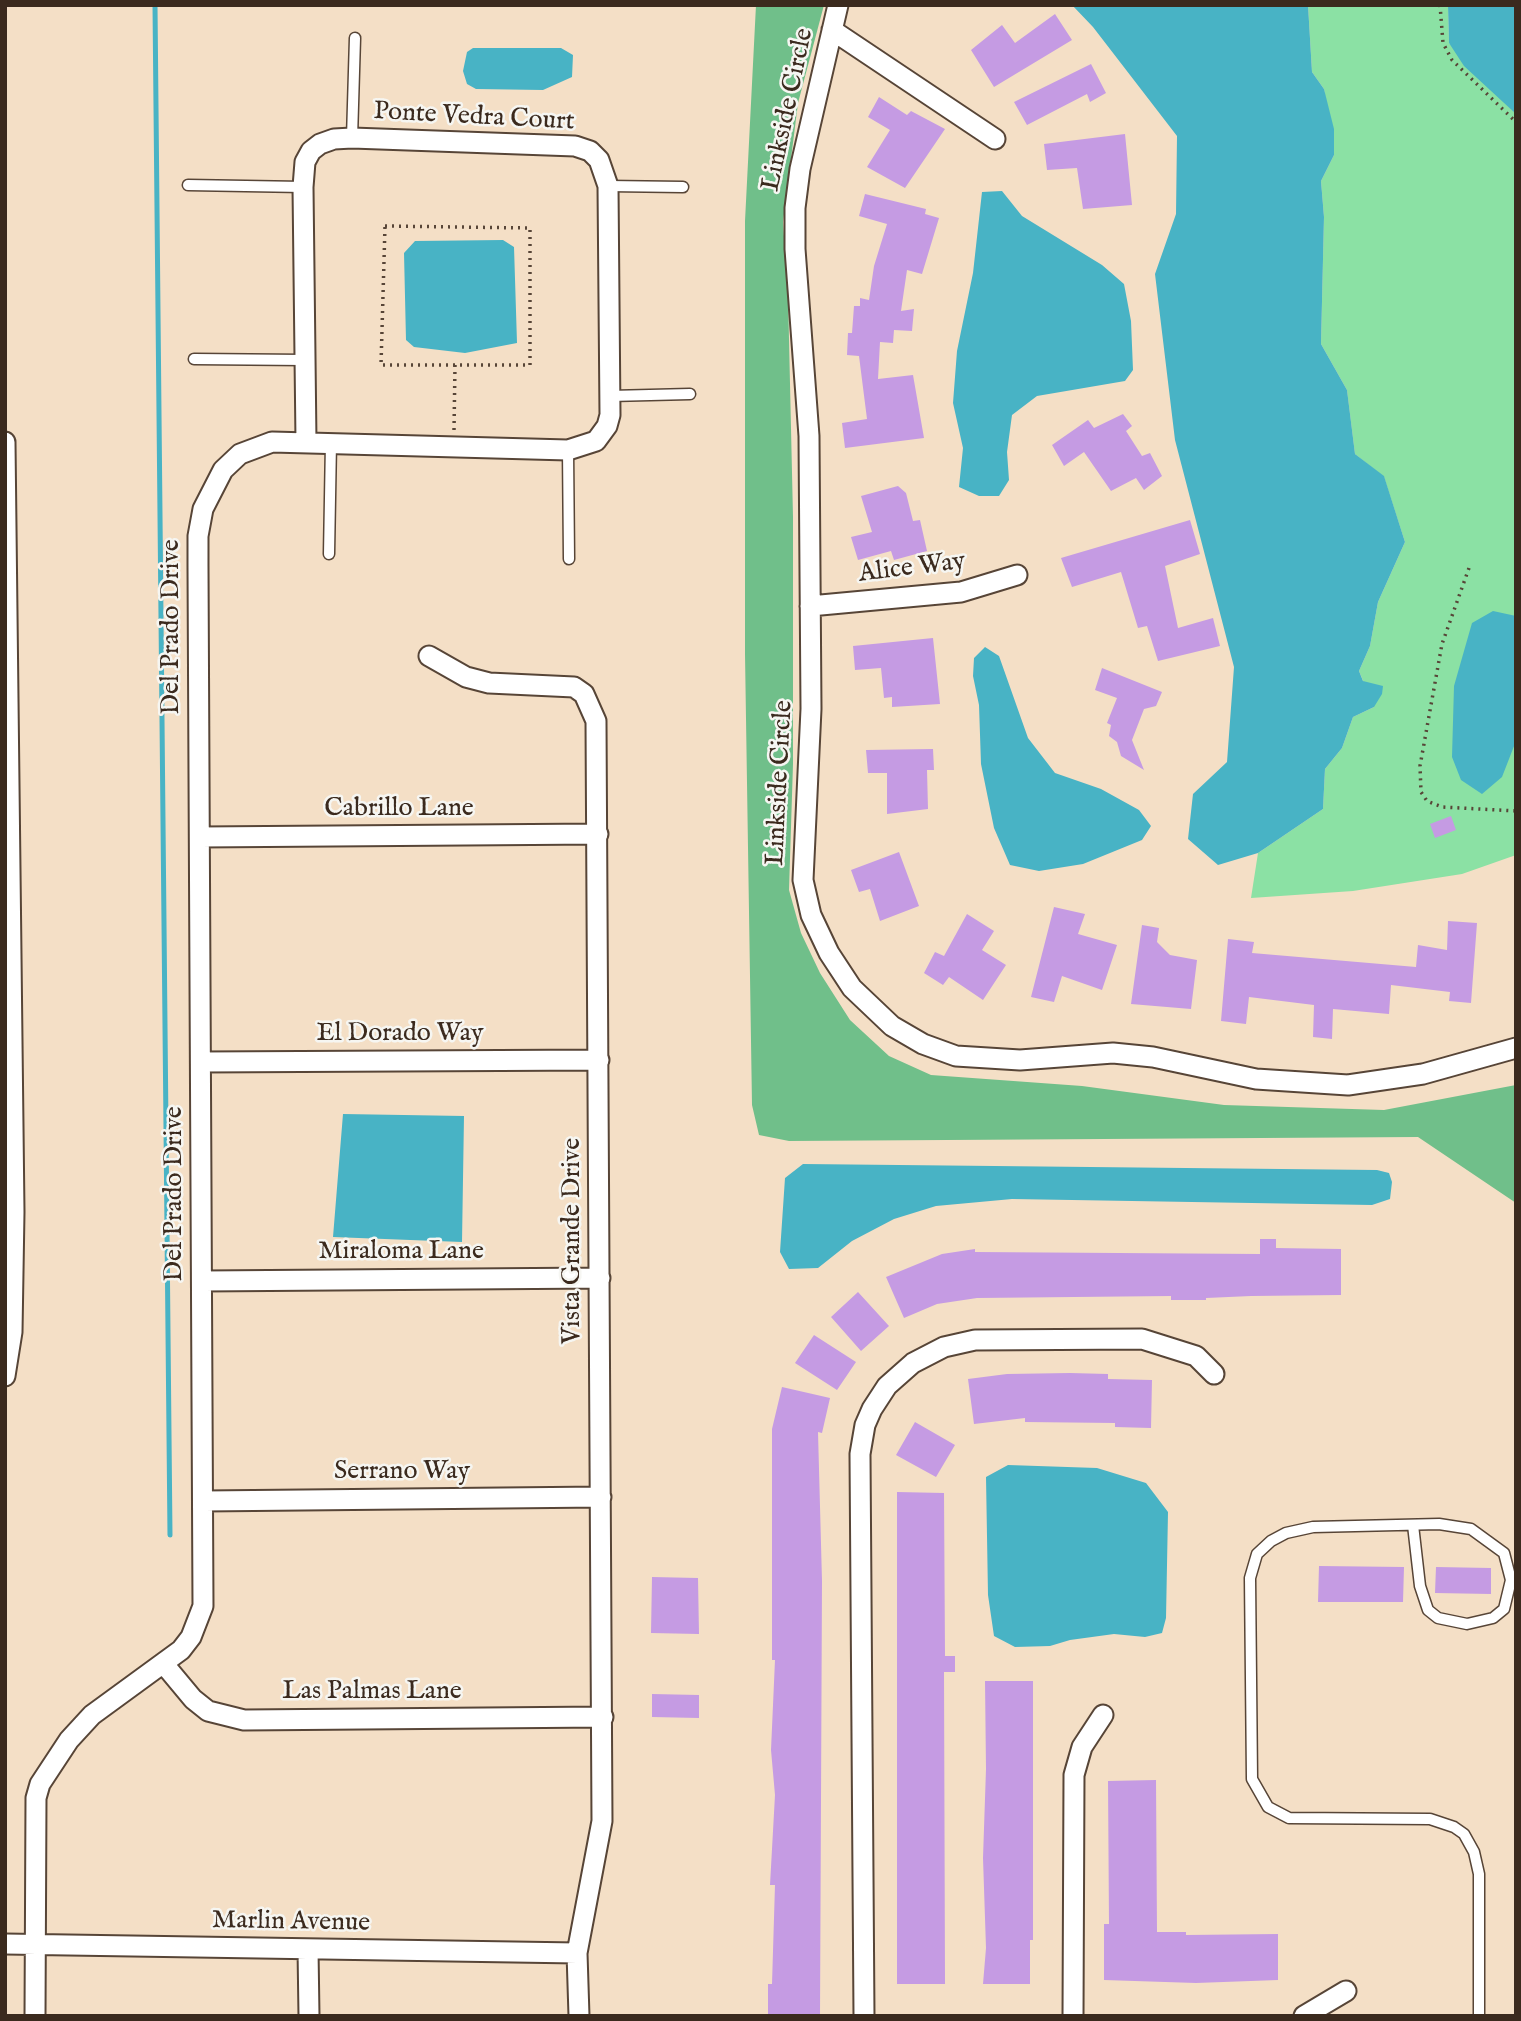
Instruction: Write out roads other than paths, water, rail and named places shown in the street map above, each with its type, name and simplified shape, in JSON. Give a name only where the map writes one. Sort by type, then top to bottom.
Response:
[{"type":"street","name":"Linkside Circle","points":[[838,5],[800,169],[795,208],[795,249],[809,436],[811,709],[803,882],[811,915],[829,953],[852,988],[892,1026],[923,1044],[956,1056],[1020,1060],[1113,1053],[1153,1057],[1255,1079],[1296,1084],[1382,1082],[1516,1048]]},
{"type":"street","points":[[832,30],[995,139]]},
{"type":"street","name":"Ponte Vedra Court","points":[[352,138],[581,148],[599,160],[608,186],[610,415],[601,436],[586,446],[568,450],[306,442],[303,187],[305,162],[311,151],[320,144],[352,138]]},
{"type":"street","points":[[5,442],[12,1332],[5,1376]]},
{"type":"street","name":"Del Prado Drive","points":[[35,2016],[36,1798],[40,1784],[69,1740],[92,1715],[163,1663],[191,1637],[203,1606],[198,536],[210,490],[223,470],[240,454],[272,442],[306,442]]},
{"type":"street","name":"Alice Way","points":[[810,606],[961,592],[1017,575]]},
{"type":"street","name":"Vista Grande Drive","points":[[429,656],[466,677],[489,683],[561,684],[574,687],[584,694],[596,721],[603,1821],[577,1953],[579,2016]]},
{"type":"street","name":"Cabrillo Lane","points":[[200,837],[598,834]]},
{"type":"street","name":"El Dorado Way","points":[[202,1062],[599,1060]]},
{"type":"street","name":"Miraloma Lane","points":[[203,1281],[600,1279]]},
{"type":"street","points":[[864,2016],[860,1454],[865,1425],[872,1409],[887,1386],[913,1363],[944,1347],[975,1340],[1142,1339],[1196,1356],[1214,1374]]},
{"type":"street","name":"Serrano Way","points":[[204,1501],[601,1497]]},
{"type":"street","name":"Las Palmas Lane","points":[[163,1663],[193,1699],[208,1711],[244,1720],[603,1717]]},
{"type":"street","points":[[1073,2016],[1074,1775],[1082,1747],[1103,1715]]},
{"type":"street","name":"Marlin Avenue","points":[[5,1944],[577,1953]]},
{"type":"street","points":[[308,1949],[309,2016]]},
{"type":"street","points":[[1304,2016],[1346,1991]]},
{"type":"lane","points":[[352,138],[355,38]]},
{"type":"lane","points":[[188,185],[303,187]]},
{"type":"lane","points":[[608,186],[683,187]]},
{"type":"lane","points":[[194,359],[304,360]]},
{"type":"lane","points":[[610,396],[690,394]]},
{"type":"lane","points":[[329,554],[331,442]]},
{"type":"lane","points":[[568,450],[569,559]]},
{"type":"lane","points":[[1413,1525],[1420,1586],[1428,1610],[1438,1618],[1466,1624],[1493,1618],[1504,1609],[1509,1597],[1509,1566],[1504,1553],[1493,1542],[1460,1526],[1413,1525],[1299,1529],[1271,1541],[1257,1553],[1250,1578],[1252,1779],[1268,1807],[1289,1818],[1430,1819],[1454,1827],[1464,1834],[1474,1852],[1479,1874],[1479,2016]]},
{"type":"water","points":[[1072,5],[1308,5],[1312,72],[1324,89],[1334,129],[1334,155],[1321,181],[1324,217],[1321,344],[1347,390],[1355,454],[1384,476],[1405,542],[1378,602],[1370,646],[1359,671],[1363,681],[1383,686],[1382,694],[1374,707],[1353,717],[1342,748],[1325,769],[1323,809],[1258,853],[1218,865],[1188,839],[1193,794],[1227,762],[1234,667],[1175,440],[1155,274],[1176,214],[1177,136],[1093,27]]},
{"type":"water","points":[[1516,5],[1516,114],[1464,66],[1449,43],[1448,6]]},
{"type":"water","points":[[473,48],[561,48],[573,55],[572,77],[543,90],[476,89],[467,84],[463,71],[467,52]]},
{"type":"water","points":[[1002,191],[1022,216],[1102,265],[1124,284],[1131,321],[1133,370],[1125,381],[1037,396],[1012,415],[1007,452],[1009,480],[999,496],[979,496],[959,487],[963,448],[953,403],[957,351],[973,273],[982,192]]},
{"type":"water","points":[[503,240],[514,247],[517,343],[465,353],[414,347],[406,340],[404,253],[415,241]]},
{"type":"water","points":[[1493,611],[1516,616],[1516,741],[1502,777],[1482,794],[1461,780],[1452,757],[1454,686],[1472,623]]},
{"type":"water","points":[[985,647],[999,656],[1028,738],[1055,773],[1101,789],[1139,810],[1151,826],[1142,840],[1083,864],[1039,871],[1010,865],[994,828],[981,764],[979,705],[973,676],[974,658]]},
{"type":"water","points":[[343,1114],[464,1116],[462,1242],[333,1237]]},
{"type":"water","points":[[803,1164],[1377,1170],[1389,1173],[1392,1182],[1390,1199],[1372,1205],[1012,1199],[936,1206],[894,1219],[852,1241],[818,1268],[789,1269],[780,1252],[785,1178]]},
{"type":"water","points":[[1008,1465],[1097,1468],[1146,1483],[1168,1512],[1166,1618],[1162,1633],[1145,1637],[1114,1634],[1070,1640],[1050,1646],[1015,1647],[994,1636],[988,1595],[986,1477]]},
{"type":"waterway","points":[[155,5],[170,1535]]}]
